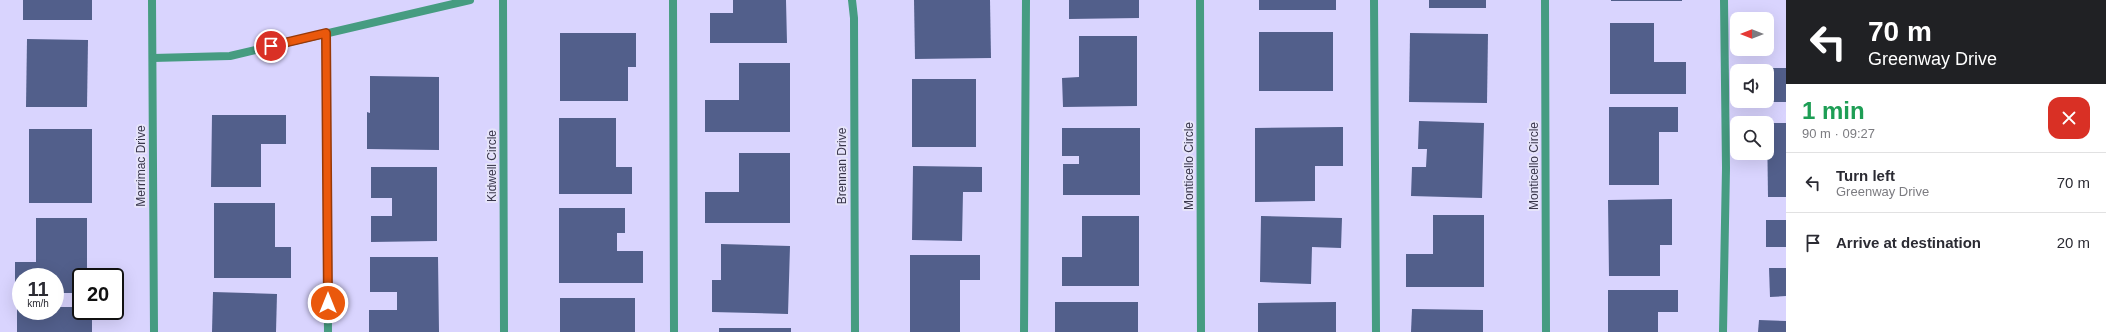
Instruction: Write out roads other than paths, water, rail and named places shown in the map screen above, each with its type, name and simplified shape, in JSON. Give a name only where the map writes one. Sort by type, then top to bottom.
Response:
[{"type":"street","name":"Merrimac Drive","points":[[152,0],[154,332]]},
{"type":"street","points":[[153,58],[230,56],[470,0]]},
{"type":"street","name":"Kidwell Circle","points":[[504,0],[504,332]]},
{"type":"street","points":[[673,0],[674,332]]},
{"type":"street","name":"Brennan Drive","points":[[852,0],[854,18],[855,332]]},
{"type":"street","points":[[1024,332],[1026,0]]},
{"type":"street","name":"Monticello Circle","points":[[1200,0],[1201,332]]},
{"type":"street","points":[[1374,0],[1376,332]]},
{"type":"street","name":"Monticello Circle","points":[[1545,0],[1546,332]]},
{"type":"street","points":[[1723,332],[1726,168],[1724,0]]},
{"type":"street","points":[[326,33],[328,332]]}]
